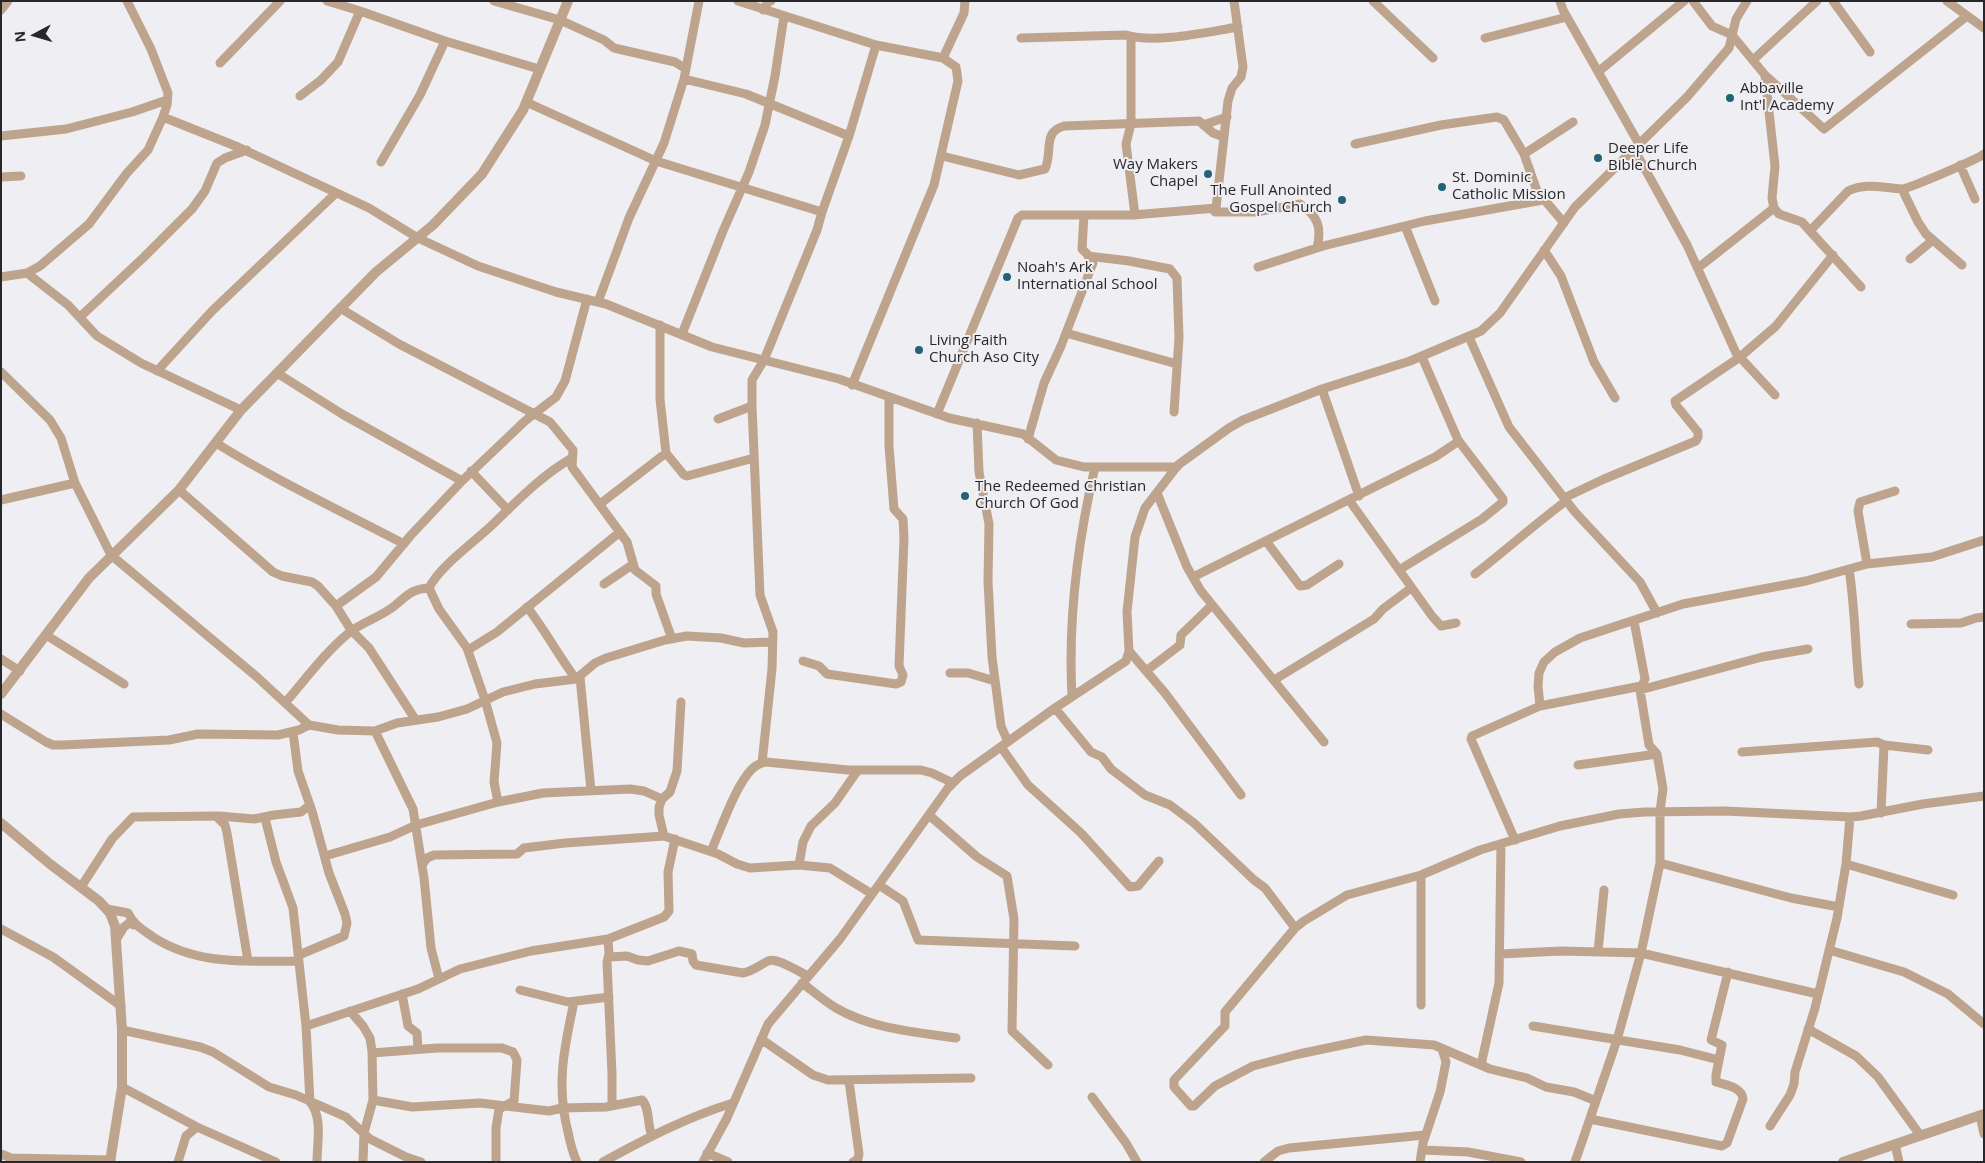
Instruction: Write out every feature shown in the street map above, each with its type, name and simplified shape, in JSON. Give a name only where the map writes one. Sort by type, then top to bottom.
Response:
[{"type":"street","points":[[1,277],[27,272],[40,266],[89,224],[127,173],[148,150],[163,117],[168,93],[151,49],[127,1]]},
{"type":"street","points":[[220,63],[280,1]]},
{"type":"street","points":[[327,1],[446,41],[539,69]]},
{"type":"street","points":[[494,1],[560,20],[604,40],[614,48],[675,62],[686,69]]},
{"type":"street","points":[[1,694],[89,578],[179,490],[240,410],[376,272],[433,225],[482,174],[523,110],[568,1]]},
{"type":"street","points":[[598,302],[629,218],[664,143],[684,79],[700,1]]},
{"type":"street","points":[[738,1],[768,4],[784,16],[876,45],[943,58],[956,67],[958,81],[934,185],[852,385]]},
{"type":"street","points":[[943,58],[964,13],[964,1]]},
{"type":"street","points":[[1213,209],[1216,208],[1217,204],[1224,138],[1232,88],[1241,78],[1243,67],[1234,1]]},
{"type":"street","points":[[1373,1],[1433,58]]},
{"type":"street","points":[[1560,1],[1687,245],[1736,353],[1775,394]]},
{"type":"street","points":[[1598,72],[1684,1]]},
{"type":"street","points":[[1693,1],[1712,26],[1732,35],[1765,75],[1824,129],[1967,16]]},
{"type":"street","points":[[728,1162],[705,1158],[733,1103],[768,1024],[840,939],[953,783],[1055,708],[1126,661],[1130,651],[1127,612],[1135,537],[1145,508],[1177,467],[1228,428],[1242,420],[1322,389],[1422,357],[1481,331],[1500,313],[1575,207],[1687,96],[1729,48],[1736,18],[1747,1]]},
{"type":"street","points":[[1753,60],[1817,1]]},
{"type":"street","points":[[1833,1],[1870,52]]},
{"type":"street","points":[[1947,1],[1984,28]]},
{"type":"street","points":[[300,96],[321,80],[338,62],[360,11]]},
{"type":"street","points":[[682,334],[742,187],[765,125],[784,16]]},
{"type":"street","points":[[1485,38],[1567,17]]},
{"type":"street","points":[[1021,38],[1126,35],[1167,37],[1238,27]]},
{"type":"street","points":[[1131,36],[1131,124],[1126,144],[1126,154],[1135,215]]},
{"type":"street","points":[[382,162],[420,95],[446,41]]},
{"type":"street","points":[[762,763],[772,669],[772,632],[769,617],[760,594],[752,380],[764,360],[817,230],[849,136],[876,45]]},
{"type":"street","points":[[1765,75],[1775,166],[1772,198],[1774,208],[1779,214],[1802,222],[1861,287]]},
{"type":"street","points":[[684,79],[746,94],[849,136]]},
{"type":"street","points":[[1,136],[66,129],[132,112],[168,100]]},
{"type":"street","points":[[526,102],[656,161],[822,212]]},
{"type":"street","points":[[163,117],[247,150],[336,192],[369,208],[418,238],[478,266],[556,292],[598,302],[712,346],[852,385],[937,414],[1023,434],[1056,460],[1084,467],[1177,467]]},
{"type":"street","points":[[1203,125],[1227,117]]},
{"type":"street","points":[[1355,144],[1441,125],[1497,117],[1504,120],[1524,154],[1537,191],[1564,223]]},
{"type":"street","points":[[942,156],[1023,175],[1045,169],[1052,132],[1064,126],[1199,121],[1213,133],[1224,138]]},
{"type":"street","points":[[1524,154],[1574,122]]},
{"type":"street","points":[[80,317],[192,209],[205,191],[218,163],[225,158],[247,150]]},
{"type":"street","points":[[1810,231],[1848,191],[1854,188],[1881,186],[1902,189],[1984,154]]},
{"type":"street","points":[[1960,165],[1975,198]]},
{"type":"street","points":[[1,177],[21,176]]},
{"type":"street","points":[[1902,189],[1918,222],[1933,240],[1962,265]]},
{"type":"street","points":[[157,371],[212,311],[336,192]]},
{"type":"street","points":[[1258,267],[1317,248],[1405,226],[1543,200]]},
{"type":"street","points":[[937,414],[1018,218],[1022,215],[1135,215],[1213,209],[1215,212],[1256,212],[1300,204],[1313,213],[1320,234],[1317,248]]},
{"type":"street","points":[[1698,268],[1774,208]]},
{"type":"street","points":[[1028,439],[1044,383],[1093,263],[1092,259],[1082,249],[1084,215]]},
{"type":"street","points":[[1405,226],[1435,301]]},
{"type":"street","points":[[1910,259],[1933,240]]},
{"type":"street","points":[[1544,250],[1561,276],[1594,362],[1615,398]]},
{"type":"street","points":[[1088,256],[1129,261],[1170,269],[1174,272],[1177,278],[1179,338],[1174,412]]},
{"type":"street","points":[[1475,574],[1519,540],[1536,523],[1565,500],[1604,478],[1696,441],[1698,432],[1676,405],[1675,401],[1740,357],[1776,326],[1833,256]]},
{"type":"street","points":[[27,272],[80,317],[97,336],[141,364],[240,410]]},
{"type":"street","points":[[336,606],[376,577],[471,471],[533,413],[549,404],[556,397],[565,382],[587,299]]},
{"type":"street","points":[[340,308],[399,344],[550,422],[573,450],[572,467],[629,547],[632,565],[639,574],[656,586],[656,594],[672,639]]},
{"type":"street","points":[[660,326],[660,399],[666,453],[684,475],[687,476],[754,458]]},
{"type":"street","points":[[1066,333],[1177,364]]},
{"type":"street","points":[[1469,337],[1504,419],[1565,500],[1640,582],[1657,613]]},
{"type":"street","points":[[1398,570],[1482,519],[1502,502],[1502,496],[1460,441],[1422,357]]},
{"type":"street","points":[[1,372],[50,420],[61,438],[75,483],[111,555],[257,677],[309,725],[338,730],[375,731],[397,722],[438,717],[466,709],[503,692],[535,684],[578,678],[595,663],[606,658],[687,636],[721,638],[744,643],[772,642]]},
{"type":"street","points":[[277,373],[342,414],[462,481]]},
{"type":"street","points":[[1322,389],[1359,496]]},
{"type":"street","points":[[803,661],[819,666],[827,674],[896,684],[902,682],[903,675],[900,666],[904,538],[903,519],[894,509],[889,446],[890,398]]},
{"type":"street","points":[[549,404],[550,422]]},
{"type":"street","points":[[718,419],[752,406]]},
{"type":"street","points":[[977,423],[979,472],[989,524],[988,581],[995,681],[1005,745],[1028,784],[1081,833],[1130,887],[1138,886],[1159,860]]},
{"type":"street","points":[[1193,577],[1359,496],[1435,457],[1460,441]]},
{"type":"street","points":[[216,442],[256,468],[404,544]]},
{"type":"street","points":[[600,504],[666,453]]},
{"type":"street","points":[[285,703],[336,643],[351,630],[393,608],[406,595],[421,588],[429,588],[450,563],[508,510],[557,466],[572,458]]},
{"type":"street","points":[[1072,697],[1070,668],[1076,585],[1087,501],[1095,467]]},
{"type":"street","points":[[471,471],[508,510]]},
{"type":"street","points":[[1,500],[75,483]]},
{"type":"street","points":[[179,490],[273,572],[282,576],[312,582],[336,606],[351,630],[369,648],[415,719]]},
{"type":"street","points":[[1866,564],[1858,510],[1860,502],[1895,491]]},
{"type":"street","points":[[1157,493],[1187,567],[1201,592],[1324,742]]},
{"type":"street","points":[[1349,500],[1432,616],[1441,626],[1456,623]]},
{"type":"street","points":[[468,650],[497,632],[620,532]]},
{"type":"street","points":[[1540,706],[1539,673],[1544,662],[1555,652],[1580,638],[1683,604],[1806,580],[1866,564],[1932,557],[1984,540]]},
{"type":"street","points":[[1266,541],[1300,586],[1307,584],[1339,564]]},
{"type":"street","points":[[604,584],[632,565]]},
{"type":"street","points":[[1849,569],[1854,599],[1854,629],[1859,684]]},
{"type":"street","points":[[429,588],[439,609],[468,650],[485,700],[497,743],[494,782],[498,802]]},
{"type":"street","points":[[1274,680],[1374,619],[1383,609],[1411,588]]},
{"type":"street","points":[[1146,671],[1180,644],[1181,635],[1212,605]]},
{"type":"street","points":[[527,607],[555,646],[562,660],[578,678],[591,791]]},
{"type":"street","points":[[1911,624],[1961,623],[1984,617]]},
{"type":"street","points":[[1575,1162],[1616,1040],[1641,953],[1660,863],[1662,789],[1657,754],[1649,745],[1641,688],[1645,680],[1634,621]]},
{"type":"street","points":[[46,635],[124,684]]},
{"type":"street","points":[[1515,840],[1471,738],[1540,706],[1641,688],[1762,657],[1808,649]]},
{"type":"street","points":[[1130,651],[1242,795]]},
{"type":"street","points":[[1,659],[20,671]]},
{"type":"street","points":[[950,674],[968,673],[995,681]]},
{"type":"street","points":[[664,836],[659,807],[662,798],[670,792],[677,771],[681,702]]},
{"type":"street","points":[[1055,708],[1091,752],[1102,757],[1111,769],[1145,796],[1170,805],[1194,823],[1254,880],[1265,888],[1295,928]]},
{"type":"street","points":[[1,714],[53,745],[169,740],[198,734],[278,735],[293,732],[309,725]]},
{"type":"street","points":[[375,731],[413,809],[422,865],[431,948],[439,980]]},
{"type":"street","points":[[116,940],[124,927],[129,923],[134,924],[178,951],[213,959],[248,962],[299,958],[344,936],[346,931],[345,914],[329,873],[310,805],[296,766],[293,732]]},
{"type":"street","points":[[1742,752],[1877,742],[1884,745],[1928,750]]},
{"type":"street","points":[[1880,813],[1884,745]]},
{"type":"street","points":[[1578,765],[1657,754]]},
{"type":"street","points":[[711,852],[739,788],[751,770],[762,763],[858,770],[921,770],[953,783]]},
{"type":"street","points":[[800,865],[803,842],[811,826],[834,803],[858,770]]},
{"type":"street","points":[[325,856],[390,837],[416,825],[498,802],[543,792],[630,790],[644,791],[662,798]]},
{"type":"street","points":[[1596,1101],[1574,1092],[1546,1087],[1527,1078],[1481,1065],[1427,1043],[1398,1043],[1384,1040],[1366,1040],[1253,1066],[1215,1086],[1196,1105],[1191,1106],[1174,1087],[1174,1080],[1225,1026],[1225,1012],[1295,928],[1347,895],[1421,874],[1480,850],[1560,826],[1611,816],[1660,811],[1725,811],[1850,817],[1923,804],[1984,796]]},
{"type":"street","points":[[301,812],[310,805]]},
{"type":"street","points":[[81,888],[112,839],[130,818],[136,816],[217,816],[254,819],[301,812],[314,818]]},
{"type":"street","points":[[929,815],[982,861],[1005,874],[1014,920],[1012,1032],[1048,1065]]},
{"type":"street","points":[[217,816],[225,825],[227,833],[248,962]]},
{"type":"street","points":[[1770,1126],[1790,1095],[1818,994],[1846,864],[1850,817]]},
{"type":"street","points":[[265,818],[276,862],[293,908],[306,1026],[310,1102],[315,1108],[318,1117],[317,1162]]},
{"type":"street","points":[[1,823],[107,909],[116,926],[122,1030],[122,1088],[110,1161],[11,1158],[1,1154]]},
{"type":"street","points":[[422,865],[427,858],[434,855],[517,854],[524,848],[565,842],[664,836],[750,868],[800,865],[830,868],[872,894]]},
{"type":"street","points":[[306,1026],[402,994],[439,980],[460,969],[522,954],[608,939],[664,917],[669,912],[668,872],[675,839]]},
{"type":"street","points":[[419,843],[434,855]]},
{"type":"street","points":[[1481,1065],[1499,983],[1501,844]]},
{"type":"street","points":[[1660,863],[1792,898],[1838,907]]},
{"type":"street","points":[[1846,864],[1953,895]]},
{"type":"street","points":[[1421,874],[1421,1005]]},
{"type":"street","points":[[879,885],[904,901],[918,940],[1074,946]]},
{"type":"street","points":[[1598,952],[1604,890]]},
{"type":"street","points":[[107,909],[128,914],[134,924]]},
{"type":"street","points":[[1,928],[54,956],[121,1006]]},
{"type":"street","points":[[608,939],[609,957],[607,962],[612,1106]]},
{"type":"street","points":[[609,957],[627,956],[648,961],[682,950],[692,954],[694,964],[744,973],[775,960],[805,980],[836,1008],[864,1021],[891,1028],[956,1038]]},
{"type":"street","points":[[1829,950],[1904,972],[1948,994],[1984,1024]]},
{"type":"street","points":[[1500,954],[1561,951],[1641,953],[1818,994]]},
{"type":"street","points":[[1590,1119],[1722,1146],[1726,1143],[1743,1099],[1739,1090],[1716,1082],[1722,1045],[1711,1040],[1728,972]]},
{"type":"street","points":[[520,990],[556,1000],[574,1002],[609,996]]},
{"type":"street","points":[[402,994],[408,1026],[417,1033],[418,1049]]},
{"type":"street","points":[[574,1002],[564,1051],[562,1108],[576,1162]]},
{"type":"street","points":[[350,1011],[363,1026],[370,1038],[372,1053],[373,1100],[364,1133],[363,1162]]},
{"type":"street","points":[[1533,1026],[1680,1050],[1719,1060]]},
{"type":"street","points":[[1808,1029],[1856,1056],[1878,1077],[1920,1135]]},
{"type":"street","points":[[122,1030],[200,1047],[214,1052],[269,1087],[296,1095],[346,1117],[381,1145],[421,1162]]},
{"type":"street","points":[[761,1039],[813,1075],[828,1080],[971,1078]]},
{"type":"street","points":[[372,1053],[418,1049],[502,1048],[513,1052],[517,1060],[514,1100],[499,1109],[496,1128],[496,1162]]},
{"type":"street","points":[[1420,1162],[1426,1135],[1440,1092],[1446,1062],[1442,1049]]},
{"type":"street","points":[[849,1081],[859,1154],[858,1159],[853,1162]]},
{"type":"street","points":[[122,1088],[196,1127],[276,1162]]},
{"type":"street","points":[[1092,1097],[1126,1143],[1137,1162]]},
{"type":"street","points":[[373,1100],[412,1107],[480,1103],[550,1111],[562,1108],[612,1106],[636,1100],[644,1101],[648,1111],[648,1127],[652,1136]]},
{"type":"street","points":[[603,1162],[652,1136],[709,1111],[733,1103]]},
{"type":"street","points":[[1843,1162],[1982,1114],[1984,1134]]},
{"type":"street","points":[[178,1162],[186,1136],[196,1127]]},
{"type":"street","points":[[1264,1162],[1278,1151],[1289,1148],[1426,1135]]},
{"type":"street","points":[[1895,1144],[1899,1162]]},
{"type":"street","points":[[1422,1150],[1468,1152],[1521,1162]]},
{"type":"place","name":"Abbaville Int'l Academy","points":[[1730,98]]},
{"type":"place","name":"Deeper Life Bible Church","points":[[1598,158]]},
{"type":"place","name":"Way Makers Chapel","points":[[1208,174]]},
{"type":"place","name":"St. Dominic Catholic Mission","points":[[1442,187]]},
{"type":"place","name":"The Full Anointed Gospel Church","points":[[1342,200]]},
{"type":"place","name":"Noah's Ark International School","points":[[1007,277]]},
{"type":"place","name":"Living Faith Church Aso City","points":[[919,350]]},
{"type":"place","name":"The Redeemed Christian Church Of God","points":[[965,496]]}]
